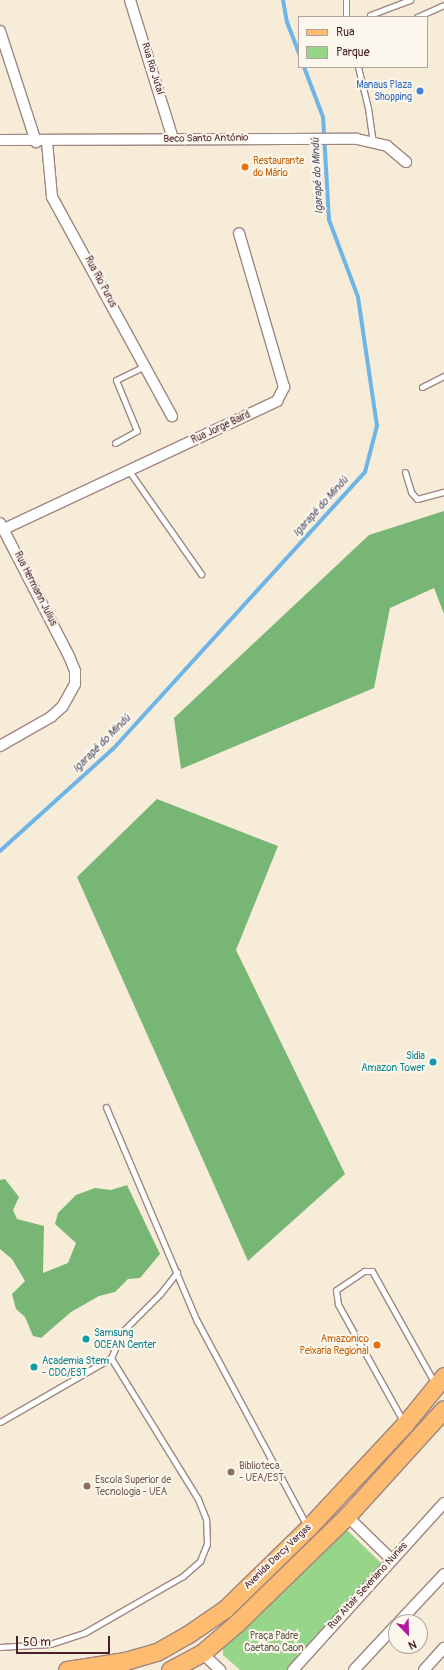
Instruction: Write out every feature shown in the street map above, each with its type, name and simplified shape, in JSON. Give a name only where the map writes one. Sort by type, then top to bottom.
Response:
[{"type":"main road","name":"Avenida Darcy Vargas","points":[[67,1670],[125,1661],[157,1652],[188,1635],[225,1609],[308,1528],[405,1424],[440,1381]]},
{"type":"main road","name":"Avenida Darcy Vargas","points":[[170,1670],[202,1653],[238,1624],[347,1516],[444,1409]]},
{"type":"street","name":"Rua Rio Jutaí","points":[[130,0],[173,139]]},
{"type":"street","points":[[0,31],[36,142]]},
{"type":"street","name":"Beco Santo Antônio","points":[[0,140],[47,142],[173,139],[357,139],[387,146],[406,162]]},
{"type":"street","name":"Rua Rio Purus","points":[[47,142],[52,197],[172,416]]},
{"type":"street","name":"Rua Jorge Baird","points":[[2,526],[129,471],[266,408],[277,401],[282,394],[284,387],[239,233]]},
{"type":"street","name":"Rua Hermann Julius","points":[[0,746],[40,725],[62,707],[75,684],[74,671],[69,656],[2,526]]},
{"type":"street","name":"Rua Altair Severiano Nunes","points":[[293,1670],[391,1559],[444,1503]]},
{"type":"street","points":[[347,1516],[391,1559]]},
{"type":"street","points":[[406,1614],[444,1574]]},
{"type":"street","points":[[354,1670],[388,1634]]},
{"type":"street","points":[[424,1670],[444,1648]]},
{"type":"street","points":[[202,1653],[220,1670]]},
{"type":"lane","points":[[346,0],[346,16]]},
{"type":"lane","points":[[370,15],[410,0]]},
{"type":"lane","points":[[419,16],[444,6]]},
{"type":"lane","points":[[358,68],[368,108],[373,142]]},
{"type":"lane","points":[[115,443],[137,431],[116,380],[145,366]]},
{"type":"lane","points":[[422,387],[444,376]]},
{"type":"lane","points":[[129,471],[201,574]]},
{"type":"lane","points":[[405,472],[411,492],[417,499],[444,492]]},
{"type":"lane","points":[[106,1107],[177,1272],[196,1322],[308,1528]]},
{"type":"lane","points":[[405,1424],[338,1304],[336,1290],[364,1270],[372,1271],[440,1381]]},
{"type":"lane","points":[[0,1422],[111,1358],[122,1332],[160,1294],[177,1272]]},
{"type":"lane","points":[[0,1647],[50,1644],[84,1633],[183,1576],[200,1561],[207,1544],[206,1519],[198,1499],[111,1358]]},
{"type":"green space","points":[[444,511],[444,614],[434,588],[390,608],[374,688],[181,769],[174,718],[369,535]]},
{"type":"green space","points":[[157,799],[278,846],[236,950],[345,1174],[248,1261],[77,877]]},
{"type":"green space","points":[[5,1179],[19,1197],[13,1210],[17,1219],[44,1226],[43,1273],[68,1263],[76,1243],[55,1224],[58,1213],[76,1195],[95,1188],[111,1190],[127,1185],[160,1254],[140,1278],[128,1279],[115,1292],[99,1296],[71,1312],[41,1338],[33,1336],[25,1317],[16,1309],[12,1294],[25,1281],[12,1259],[0,1249],[0,1180]]},
{"type":"green space","name":"Praça Padre Caetano Caon","points":[[346,1529],[381,1563],[381,1566],[287,1670],[240,1670],[223,1655],[223,1647],[252,1622]]},
{"type":"waterway","name":"Igarapé do Mindú","points":[[283,0],[287,22],[298,51]]},
{"type":"waterway","name":"Igarapé do Mindú","points":[[0,851],[113,749],[365,472],[377,426],[358,297],[329,220],[323,117],[304,68]]},
{"type":"place","name":"Manaus Plaza Shopping","points":[[420,91]]},
{"type":"place","name":"Restaurante do Mário","points":[[245,167]]},
{"type":"place","name":"Sidia Amazon Tower","points":[[433,1062]]},
{"type":"place","name":"Samsung OCEAN Center","points":[[86,1339]]},
{"type":"place","name":"Amazonico Peixaria Regional","points":[[377,1345]]},
{"type":"place","name":"Academia Stem - CDC/EST","points":[[34,1367]]},
{"type":"place","name":"Biblioteca - UEA/EST","points":[[231,1472]]},
{"type":"place","name":"Escola Superior de Tecnologia - UEA","points":[[87,1486]]}]
